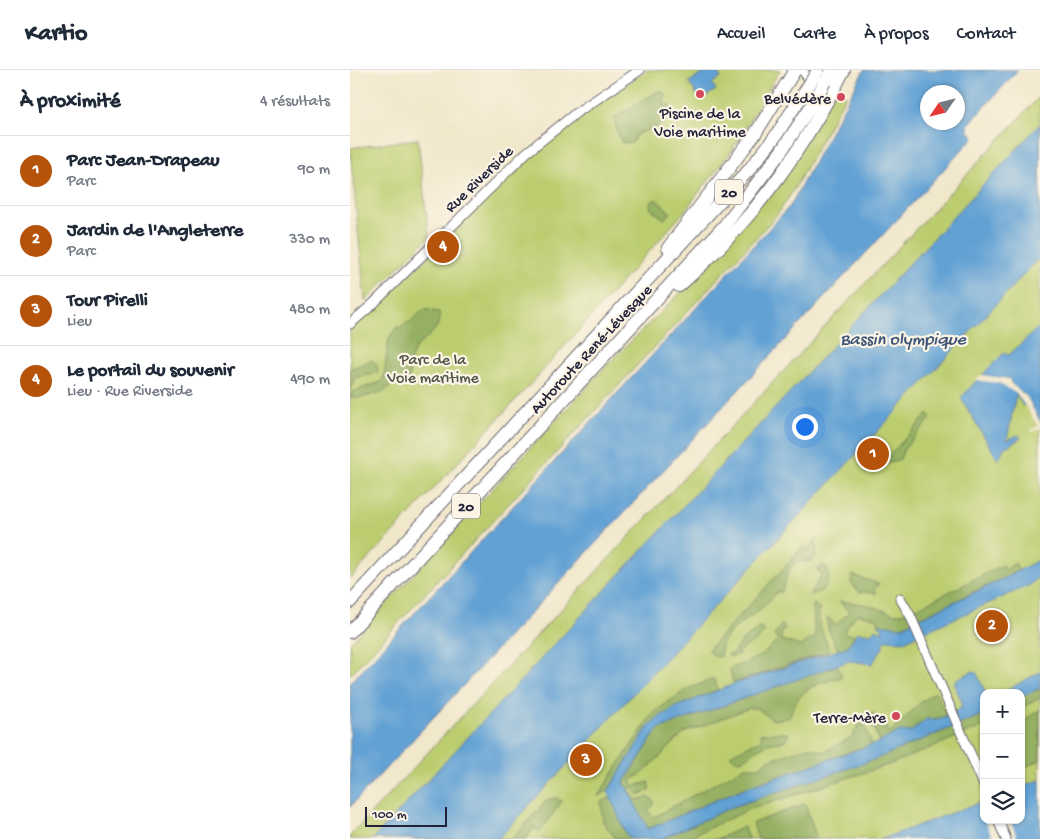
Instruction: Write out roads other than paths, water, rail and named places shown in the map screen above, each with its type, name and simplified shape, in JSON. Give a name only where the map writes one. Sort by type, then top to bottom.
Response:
[{"type":"highway","points":[[641,288],[684,226],[755,134],[795,70]]},
{"type":"highway","points":[[630,329],[715,255],[749,217],[796,153],[830,98],[844,70]]},
{"type":"highway","name":"Autoroute René-Lévesque","points":[[350,632],[736,212],[793,135],[823,73]]},
{"type":"highway","name":"Autoroute René-Lévesque","points":[[350,602],[641,288],[755,162],[812,93]]},
{"type":"street","name":"Rue Riverside","points":[[350,324],[372,305],[526,152],[573,115],[640,70]]},
{"type":"street","points":[[802,70],[816,87],[830,98]]},
{"type":"street","points":[[900,598],[910,615],[981,779]]},
{"type":"street","points":[[1000,824],[1006,839]]},
{"type":"water","points":[[709,70],[716,70],[721,78],[712,83],[716,90],[700,100],[689,82]]},
{"type":"water","points":[[864,70],[1018,70],[968,125],[968,130],[974,137],[350,807],[350,683],[790,206]]},
{"type":"water","name":"Bassin olympique","points":[[1040,124],[1040,257],[498,839],[373,839]]},
{"type":"water","points":[[1040,326],[1040,422],[1027,397],[1010,383],[1010,379],[982,375],[1004,353],[1009,355]]},
{"type":"water","points":[[977,380],[991,381],[1012,389],[1026,405],[1023,406],[1016,394],[1007,440],[1018,435],[1021,438],[1004,448],[998,460],[961,398]]},
{"type":"water","points":[[1040,559],[1040,575],[1030,585],[904,641],[887,640],[882,644],[884,646],[872,664],[849,661],[658,729],[624,782],[648,829],[742,789],[880,742],[900,731],[911,732],[926,719],[940,719],[961,708],[962,704],[955,680],[973,671],[976,672],[984,689],[980,689],[980,716],[873,760],[732,807],[661,839],[632,839],[626,834],[608,791],[648,727],[659,717],[678,706],[734,684],[847,647],[858,632],[871,634],[875,629],[883,632],[881,626],[878,625],[880,624],[901,627],[1009,576]]},
{"type":"water","points":[[1040,672],[1040,688],[1025,695],[1025,689],[1008,689]]},
{"type":"water","points":[[1040,780],[1040,839],[882,839],[980,802],[980,824],[1025,824],[1025,786]]},
{"type":"place","name":"Piscine de la Voie maritime","points":[[700,94]]},
{"type":"place","name":"Belvédère","points":[[841,97]]},
{"type":"place","name":"Le portail du souvenir","points":[[443,247]]},
{"type":"place","name":"Parc Jean-Drapeau","points":[[873,454]]},
{"type":"place","name":"Jardin de l'Angleterre","points":[[992,626]]},
{"type":"place","name":"Terre-Mère","points":[[896,716]]},
{"type":"place","name":"Tour Pirelli","points":[[586,760]]},
{"type":"park label","name":"Parc de la Voie maritime","points":[[433,367]]}]
